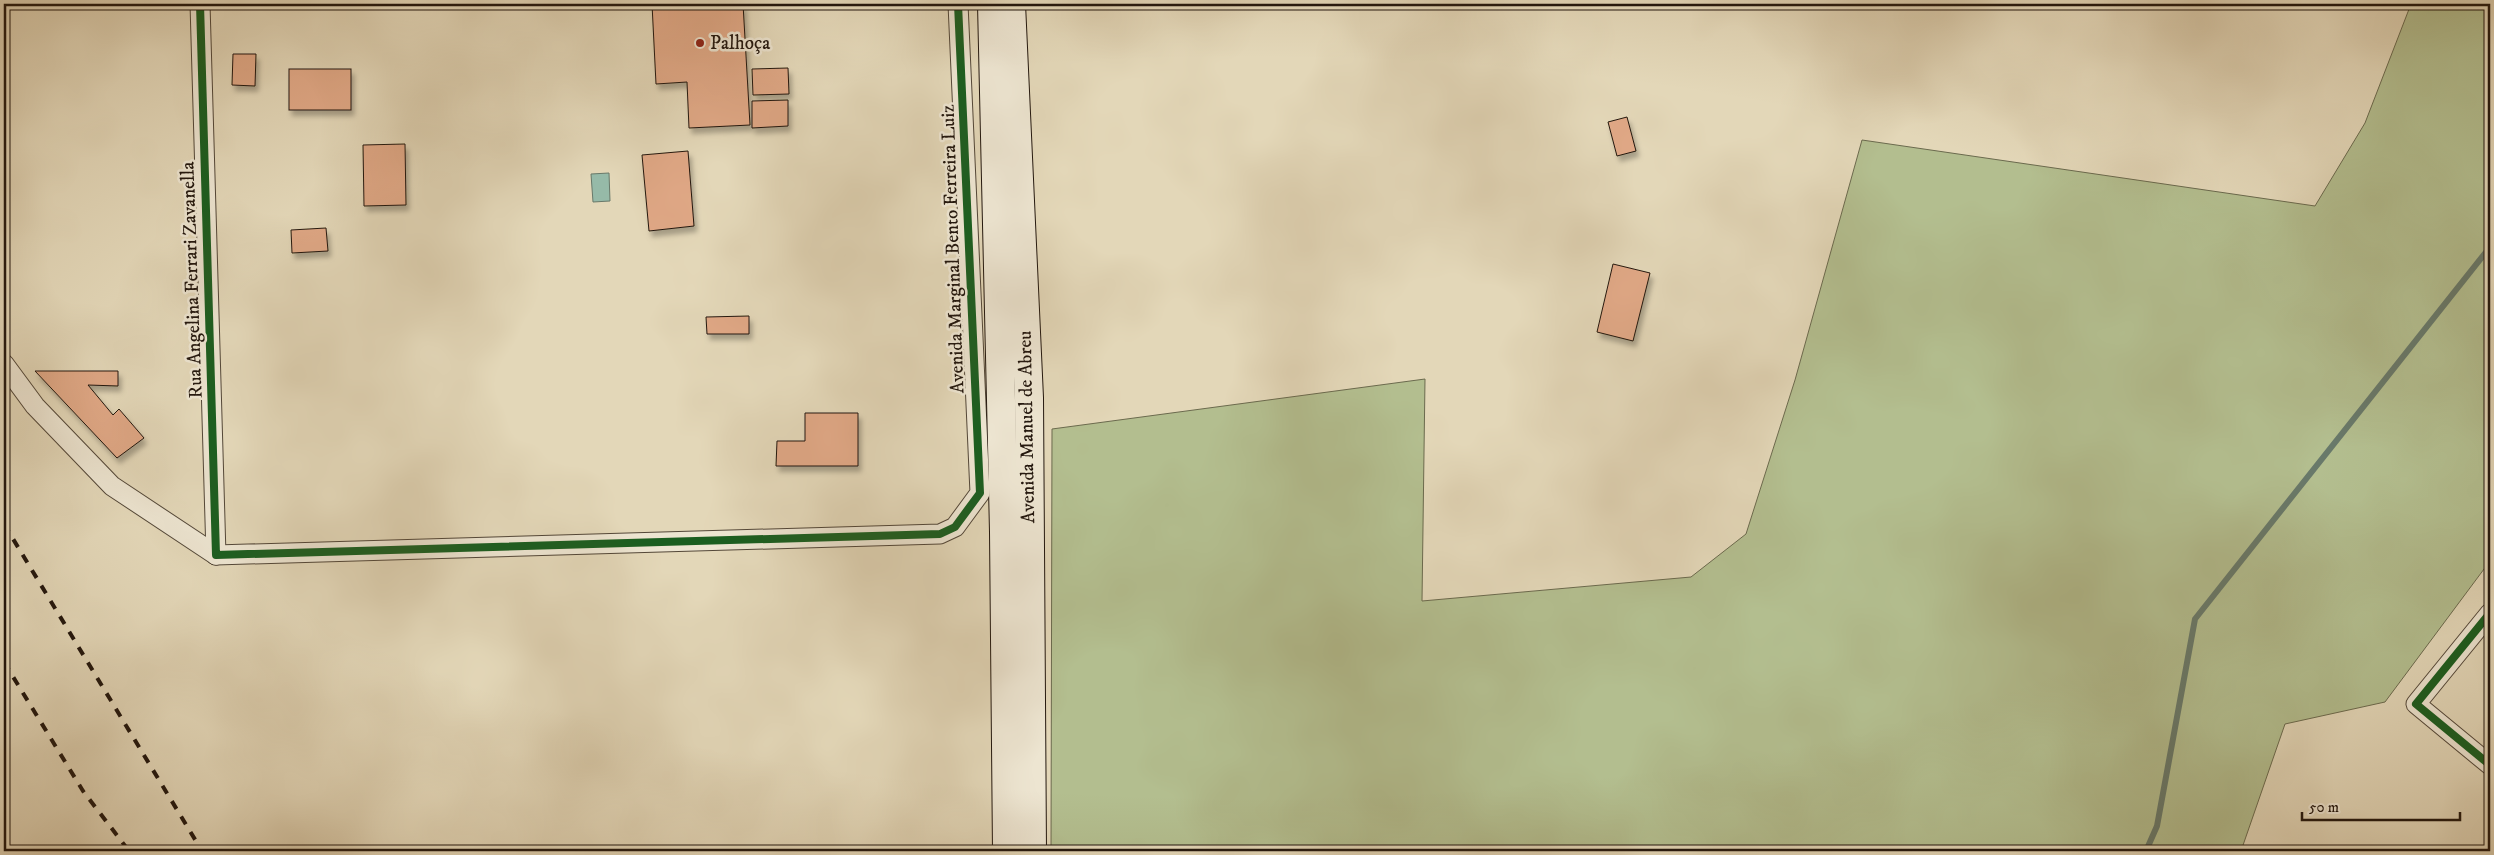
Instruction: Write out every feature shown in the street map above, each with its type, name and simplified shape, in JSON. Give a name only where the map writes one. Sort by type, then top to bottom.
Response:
[{"type":"main road","name":"Avenida Manuel de Abreu","points":[[992,4],[1004,532],[1007,851]]},
{"type":"main road","name":"Avenida Manuel de Abreu","points":[[1011,4],[1029,398],[1032,851]]},
{"type":"street","name":"Rua Angelina Ferrari Zavanella","points":[[200,4],[216,556]]},
{"type":"street","name":"Avenida Marginal Bento Ferreira Luiz","points":[[216,556],[940,534],[955,528],[980,493],[958,4]]},
{"type":"street","points":[[4,364],[35,406],[112,486],[216,556]]},
{"type":"street","points":[[2490,613],[2416,704],[2490,766]]},
{"type":"shaded area","points":[[2411,4],[2490,4],[2490,561],[2385,702],[2285,724],[2241,851],[1051,851],[1052,429],[1425,379],[1422,601],[1691,577],[1746,534],[1795,380],[1862,140],[2315,206],[2365,123]]},
{"type":"shaded area","points":[[609,173],[610,201],[593,202],[591,174]]},
{"type":"building","name":"Palhoça","points":[[652,4],[743,4],[750,125],[689,128],[687,82],[656,84]]},
{"type":"building","points":[[233,54],[256,54],[255,86],[232,85]]},
{"type":"building","points":[[788,68],[789,94],[753,95],[752,69]]},
{"type":"building","points":[[289,69],[351,69],[351,110],[289,110]]},
{"type":"building","points":[[788,100],[788,126],[752,128],[752,101]]},
{"type":"building","points":[[1627,117],[1636,151],[1617,156],[1608,122]]},
{"type":"building","points":[[405,144],[406,205],[364,206],[363,145]]},
{"type":"building","points":[[688,151],[694,226],[649,231],[642,155]]},
{"type":"building","points":[[326,228],[328,251],[292,253],[291,230]]},
{"type":"building","points":[[1613,264],[1650,273],[1633,341],[1597,332]]},
{"type":"building","points":[[749,316],[749,334],[707,334],[706,317]]},
{"type":"building","points":[[35,371],[118,371],[118,386],[88,385],[113,415],[119,409],[144,438],[117,458]]},
{"type":"building","points":[[805,413],[858,413],[858,466],[776,466],[777,441],[805,441]]},
{"type":"waterway","points":[[2146,851],[2157,826],[2195,619],[2490,247]]},
{"type":"railway","points":[[4,524],[202,851]]},
{"type":"railway","points":[[4,662],[83,791],[129,851]]},
{"type":"cycle path","points":[[200,4],[216,555],[940,534],[955,527],[980,493],[958,4]]},
{"type":"cycle path","points":[[2490,613],[2416,704],[2490,765]]},
{"type":"place","name":"Palhoça","points":[[700,43]]}]
